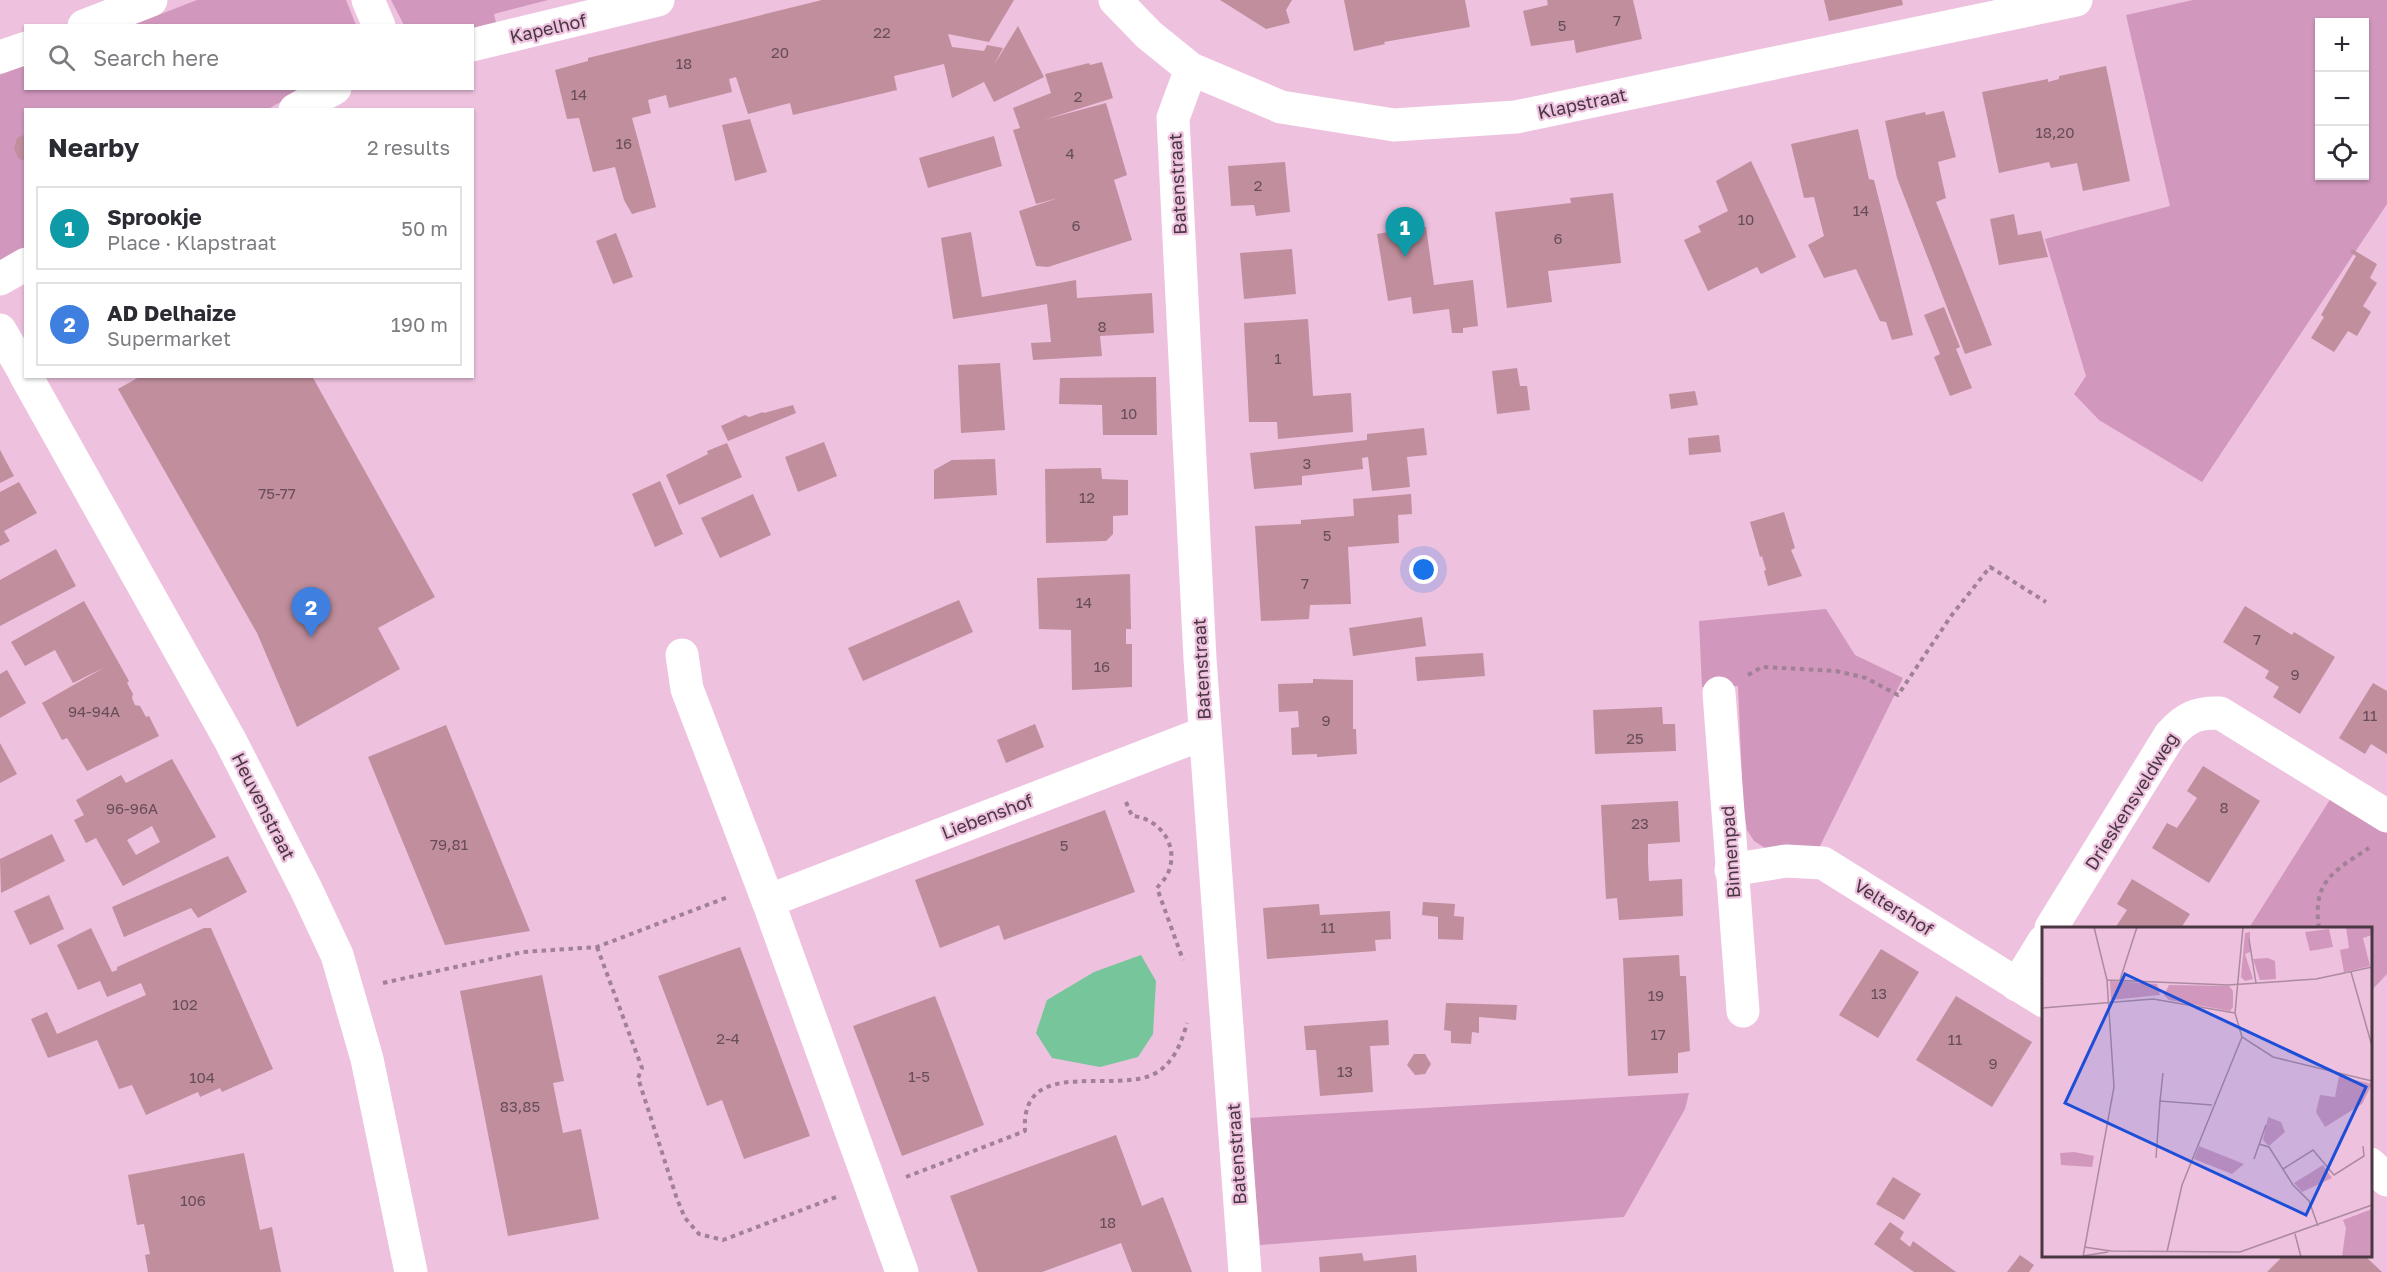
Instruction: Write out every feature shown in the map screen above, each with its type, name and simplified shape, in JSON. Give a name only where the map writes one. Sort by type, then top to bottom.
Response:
[{"type":"street","points":[[89,24],[151,0]]},
{"type":"street","points":[[368,0],[378,24]]},
{"type":"street","name":"Kapelhof","points":[[474,45],[658,0]]},
{"type":"street","name":"Klapstraat","points":[[1115,0],[1149,35],[1191,69],[1281,107],[1394,124],[1516,117],[2076,0]]},
{"type":"street","points":[[0,57],[24,49]]},
{"type":"street","name":"Batenstraat","points":[[1191,69],[1173,118],[1205,732],[1245,1272]]},
{"type":"street","points":[[299,108],[331,90]]},
{"type":"street","points":[[0,279],[24,265]]},
{"type":"street","name":"Heuvenstraat","points":[[0,330],[24,372]]},
{"type":"street","name":"Heuvenstraat","points":[[27,378],[230,740],[337,955],[367,1059],[411,1272]]},
{"type":"street","points":[[682,655],[687,689],[765,892],[902,1272]]},
{"type":"street","name":"Binnenpad","points":[[1719,693],[1743,1011]]},
{"type":"street","name":"Drieskensveldweg","points":[[2052,927],[2170,735],[2191,716],[2205,712],[2220,713],[2381,828]]},
{"type":"street","name":"Liebenshof","points":[[765,892],[1205,732]]},
{"type":"street","name":"Veltershof","points":[[1731,870],[1786,861],[1823,863],[2030,993]]},
{"type":"street","points":[[2030,993],[2042,945]]},
{"type":"street","points":[[2372,1166],[2387,1180]]},
{"type":"path","points":[[1719,693],[1762,667],[1778,667],[1836,671],[1866,678],[1898,695],[1951,616],[1990,567],[2046,602]]},
{"type":"path","points":[[1111,768],[1132,816],[1145,817],[1159,826],[1169,841],[1171,857],[1168,873],[1157,888],[1185,967]]},
{"type":"path","points":[[2319,927],[2317,914],[2322,888],[2334,871],[2370,848],[2381,828]]},
{"type":"path","points":[[347,990],[523,952],[597,946],[765,892]]},
{"type":"path","points":[[597,946],[642,1068],[638,1078],[685,1218],[699,1234],[723,1240],[855,1190],[872,1189],[1025,1131],[1024,1116],[1031,1100],[1045,1088],[1063,1081],[1144,1078],[1160,1070],[1175,1055],[1188,1016]]},
{"type":"shaded area","points":[[197,0],[346,0],[356,24],[135,24]]},
{"type":"shaded area","points":[[391,0],[548,0],[494,14],[497,27],[474,34],[474,24],[403,24]]},
{"type":"shaded area","points":[[2193,0],[2387,0],[2387,204],[2202,482],[2099,420],[2074,394],[2086,376],[2045,239],[2170,206],[2126,15]]},
{"type":"shaded area","points":[[24,65],[24,90],[302,90],[270,108],[24,108],[24,253],[0,265],[0,75]]},
{"type":"shaded area","points":[[1826,609],[1855,655],[1903,678],[1817,852],[1770,851],[1754,841],[1747,830],[1743,803],[1738,686],[1702,687],[1699,621]]},
{"type":"shaded area","points":[[2331,798],[2387,832],[2387,974],[2372,990],[2372,927],[2250,927]]},
{"type":"shaded area","points":[[1141,955],[1156,981],[1153,1034],[1138,1057],[1100,1067],[1052,1058],[1036,1033],[1047,1000],[1094,972]]},
{"type":"shaded area","points":[[1689,1093],[1685,1109],[1624,1217],[1260,1245],[1249,1118]]},
{"type":"building","points":[[822,0],[1014,0],[989,42],[948,34],[952,47],[984,51],[987,45],[1003,48],[994,65],[1018,26],[1044,77],[994,102],[984,82],[952,98],[944,64],[894,76],[897,90],[793,115],[790,103],[748,114],[736,77],[729,79],[732,92],[669,108],[666,95],[648,100],[651,113],[632,118],[656,207],[632,214],[624,200],[615,167],[593,172],[579,118],[567,119],[555,70],[588,61],[588,58]]},
{"type":"building","points":[[1220,0],[1292,0],[1286,10],[1290,23],[1266,29]]},
{"type":"building","points":[[1344,0],[1465,0],[1470,27],[1384,42],[1385,44],[1354,51]]},
{"type":"building","points":[[1547,0],[1633,0],[1642,39],[1576,53],[1574,40],[1531,46],[1523,11],[1548,5]]},
{"type":"building","points":[[1824,0],[1902,0],[1903,5],[1829,21]]},
{"type":"building","points":[[1102,62],[1113,98],[1043,120],[1106,103],[1127,175],[1114,180],[1132,240],[1048,267],[1036,266],[1019,211],[1058,198],[1036,204],[1013,130],[1020,128],[1013,108],[1051,93],[1045,74]]},
{"type":"building","points":[[2106,66],[2130,181],[2083,191],[2077,163],[2051,168],[2049,162],[1999,173],[1982,92],[2048,79],[2048,82],[2059,79],[2059,76]]},
{"type":"building","points":[[1944,111],[1956,157],[1938,162],[1946,198],[1936,202],[1992,345],[1965,354],[1897,178],[1885,121],[1925,112],[1926,115]]},
{"type":"building","points":[[750,119],[767,172],[735,181],[722,125]]},
{"type":"building","points":[[1858,129],[1869,179],[1874,180],[1913,335],[1892,340],[1886,322],[1880,321],[1856,269],[1824,278],[1808,245],[1824,236],[1814,197],[1804,198],[1791,144]]},
{"type":"building","points":[[24,135],[24,160],[19,159],[14,149],[17,138]]},
{"type":"building","points":[[994,136],[1002,166],[928,188],[919,158]]},
{"type":"building","points":[[1751,161],[1796,257],[1761,274],[1757,267],[1708,291],[1684,240],[1701,232],[1698,226],[1728,211],[1716,181]]},
{"type":"building","points":[[1285,162],[1290,212],[1256,216],[1254,205],[1231,206],[1228,166]]},
{"type":"building","points":[[1613,193],[1621,263],[1548,271],[1552,302],[1507,308],[1495,212],[1571,203],[1570,198]]},
{"type":"building","points":[[2014,214],[2018,235],[2041,231],[2048,257],[1999,265],[1990,219]]},
{"type":"building","points":[[1408,223],[1409,229],[1426,227],[1434,285],[1473,280],[1478,326],[1463,328],[1463,333],[1452,333],[1449,309],[1413,314],[1411,297],[1388,301],[1377,234],[1394,231],[1393,224]]},
{"type":"building","points":[[971,232],[982,297],[1076,280],[1077,298],[1152,293],[1154,333],[1100,336],[1102,356],[1033,360],[1031,343],[1051,342],[1047,304],[953,319],[941,238]]},
{"type":"building","points":[[616,233],[633,277],[613,284],[596,241]]},
{"type":"building","points":[[1292,249],[1296,294],[1244,299],[1240,253]]},
{"type":"building","points":[[2352,249],[2377,264],[2370,278],[2377,283],[2363,306],[2371,312],[2357,336],[2348,331],[2334,352],[2311,338],[2324,317],[2321,315],[2356,256],[2350,252]]},
{"type":"building","points":[[1944,307],[1960,347],[1956,349],[1972,388],[1950,396],[1934,357],[1940,354],[1924,315]]},
{"type":"building","points":[[1308,319],[1313,396],[1351,393],[1353,432],[1278,439],[1277,422],[1249,422],[1244,323]]},
{"type":"building","points":[[1000,363],[1005,430],[961,433],[958,365]]},
{"type":"building","points":[[1517,368],[1520,386],[1527,386],[1530,410],[1497,414],[1492,371]]},
{"type":"building","points":[[1156,377],[1157,435],[1103,435],[1102,405],[1059,404],[1060,378]]},
{"type":"building","points":[[137,378],[313,378],[435,597],[378,628],[400,669],[297,727],[257,633],[118,389]]},
{"type":"building","points":[[1695,391],[1698,405],[1671,409],[1669,394]]},
{"type":"building","points":[[793,405],[796,413],[728,441],[721,426],[745,415],[749,417]]},
{"type":"building","points":[[1424,428],[1427,455],[1407,457],[1410,487],[1372,491],[1368,457],[1362,458],[1363,469],[1302,476],[1302,485],[1254,489],[1250,453],[1367,440],[1367,434]]},
{"type":"building","points":[[1719,435],[1721,452],[1689,455],[1688,438]]},
{"type":"building","points":[[824,442],[837,476],[798,492],[785,457]]},
{"type":"building","points":[[727,443],[742,477],[679,505],[666,475],[708,454],[707,451]]},
{"type":"building","points":[[0,450],[14,476],[0,483]]},
{"type":"building","points":[[995,459],[997,495],[934,499],[934,470],[952,460]]},
{"type":"building","points":[[1101,468],[1102,479],[1128,480],[1128,515],[1113,516],[1113,534],[1106,541],[1046,543],[1045,469]]},
{"type":"building","points":[[660,481],[683,534],[655,547],[632,494]]},
{"type":"building","points":[[19,482],[37,513],[4,531],[10,541],[0,546],[0,492]]},
{"type":"building","points":[[753,494],[771,535],[720,558],[701,518]]},
{"type":"building","points":[[1411,494],[1412,514],[1398,515],[1399,543],[1348,547],[1351,604],[1310,605],[1309,619],[1261,621],[1255,526],[1301,524],[1301,520],[1354,516],[1353,499]]},
{"type":"building","points":[[1784,512],[1795,548],[1791,550],[1802,576],[1768,586],[1764,571],[1766,570],[1750,522]]},
{"type":"building","points":[[56,549],[76,586],[0,626],[0,580]]},
{"type":"building","points":[[1130,574],[1131,629],[1126,629],[1126,644],[1132,644],[1132,687],[1072,690],[1071,630],[1039,629],[1037,578]]},
{"type":"building","points":[[959,600],[973,632],[863,681],[848,648]]},
{"type":"building","points":[[84,601],[129,681],[127,683],[133,694],[135,705],[140,706],[146,717],[149,716],[159,736],[87,771],[67,738],[62,740],[42,703],[105,667],[73,683],[55,650],[25,666],[11,642]]},
{"type":"building","points":[[2245,606],[2292,635],[2294,632],[2335,657],[2300,714],[2273,697],[2279,687],[2265,678],[2269,671],[2223,642]]},
{"type":"building","points":[[1422,617],[1426,646],[1353,656],[1349,628]]},
{"type":"building","points":[[1483,653],[1485,676],[1417,681],[1415,657]]},
{"type":"building","points":[[7,670],[26,703],[0,718],[0,674]]},
{"type":"building","points":[[1313,679],[1353,680],[1353,729],[1356,729],[1357,754],[1317,757],[1317,754],[1292,755],[1291,728],[1299,727],[1298,711],[1279,712],[1278,684],[1313,683]]},
{"type":"building","points":[[2373,683],[2387,691],[2387,754],[2371,744],[2365,754],[2339,738]]},
{"type":"building","points":[[1662,707],[1663,724],[1675,724],[1676,751],[1595,754],[1593,710]]},
{"type":"building","points":[[1035,724],[1044,747],[1006,763],[997,740]]},
{"type":"building","points":[[446,725],[530,931],[445,945],[368,757]]},
{"type":"building","points":[[0,743],[17,774],[0,783]]},
{"type":"building","points":[[172,759],[216,837],[123,886],[96,838],[86,843],[74,820],[84,815],[76,800],[121,775],[126,783]],"holes":[[[152,826],[160,842],[136,855],[127,840]]]},
{"type":"building","points":[[2203,766],[2260,801],[2209,883],[2152,848],[2167,823],[2177,828],[2197,798],[2187,791]]},
{"type":"building","points":[[1678,801],[1680,842],[1648,844],[1648,862],[1649,881],[1682,879],[1683,916],[1619,920],[1617,898],[1606,899],[1601,805]]},
{"type":"building","points":[[1105,810],[1135,892],[1004,940],[999,925],[940,948],[915,880]]},
{"type":"building","points":[[52,834],[65,861],[1,893],[0,859]]},
{"type":"building","points":[[228,856],[247,892],[198,918],[191,908],[124,937],[112,907]]},
{"type":"building","points":[[2132,879],[2190,914],[2182,927],[2116,927],[2127,910],[2117,904]]},
{"type":"building","points":[[49,895],[64,929],[30,945],[14,911]]},
{"type":"building","points":[[1423,902],[1455,904],[1454,916],[1464,917],[1463,940],[1438,939],[1438,917],[1422,915]]},
{"type":"building","points":[[1319,904],[1320,915],[1390,911],[1391,939],[1375,940],[1376,951],[1267,959],[1263,908]]},
{"type":"building","points":[[91,928],[112,972],[117,970],[117,967],[204,928],[211,928],[273,1069],[222,1092],[220,1088],[200,1097],[198,1092],[146,1115],[132,1085],[119,1089],[97,1040],[48,1058],[31,1019],[47,1012],[57,1034],[146,995],[141,983],[107,997],[100,981],[78,990],[57,945]]},
{"type":"building","points":[[740,947],[810,1136],[744,1159],[722,1100],[707,1106],[658,976]]},
{"type":"building","points":[[1881,949],[1919,972],[1878,1038],[1839,1015]]},
{"type":"building","points":[[1679,955],[1680,976],[1686,976],[1690,1051],[1678,1053],[1678,1073],[1628,1076],[1623,958]]},
{"type":"building","points":[[542,975],[564,1081],[553,1083],[563,1133],[581,1129],[599,1219],[508,1236],[460,991]]},
{"type":"building","points":[[935,996],[984,1125],[902,1156],[853,1026]]},
{"type":"building","points":[[1956,996],[2032,1042],[1992,1107],[1916,1060]]},
{"type":"building","points":[[1446,1003],[1517,1005],[1516,1020],[1479,1017],[1479,1033],[1472,1032],[1471,1044],[1451,1043],[1451,1031],[1444,1030]]},
{"type":"building","points":[[1388,1020],[1389,1045],[1370,1046],[1373,1092],[1320,1096],[1316,1050],[1306,1050],[1304,1026]]},
{"type":"building","points":[[1414,1054],[1425,1054],[1431,1064],[1425,1074],[1415,1075],[1407,1065]]},
{"type":"building","points":[[1116,1135],[1142,1206],[1163,1197],[1192,1272],[1132,1272],[1121,1243],[1042,1272],[978,1272],[950,1196]]},
{"type":"building","points":[[244,1153],[260,1230],[272,1227],[281,1272],[148,1272],[145,1255],[150,1254],[144,1224],[137,1225],[128,1175]]},
{"type":"building","points":[[1893,1177],[1921,1194],[1904,1220],[1876,1204]]},
{"type":"building","points":[[1890,1222],[1904,1232],[1900,1239],[1910,1247],[1913,1241],[1956,1272],[1914,1272],[1874,1244]]},
{"type":"building","points":[[1362,1253],[1364,1261],[1416,1255],[1417,1272],[1320,1272],[1319,1257]]},
{"type":"building","points":[[2020,1255],[2034,1265],[2029,1272],[2007,1272]]},
{"type":"building","points":[[2282,1257],[2366,1257],[2382,1272],[2267,1272]]},
{"type":"place","name":"Sprookje","points":[[1405,257]]},
{"type":"place","name":"AD Delhaize","points":[[311,637]]}]
